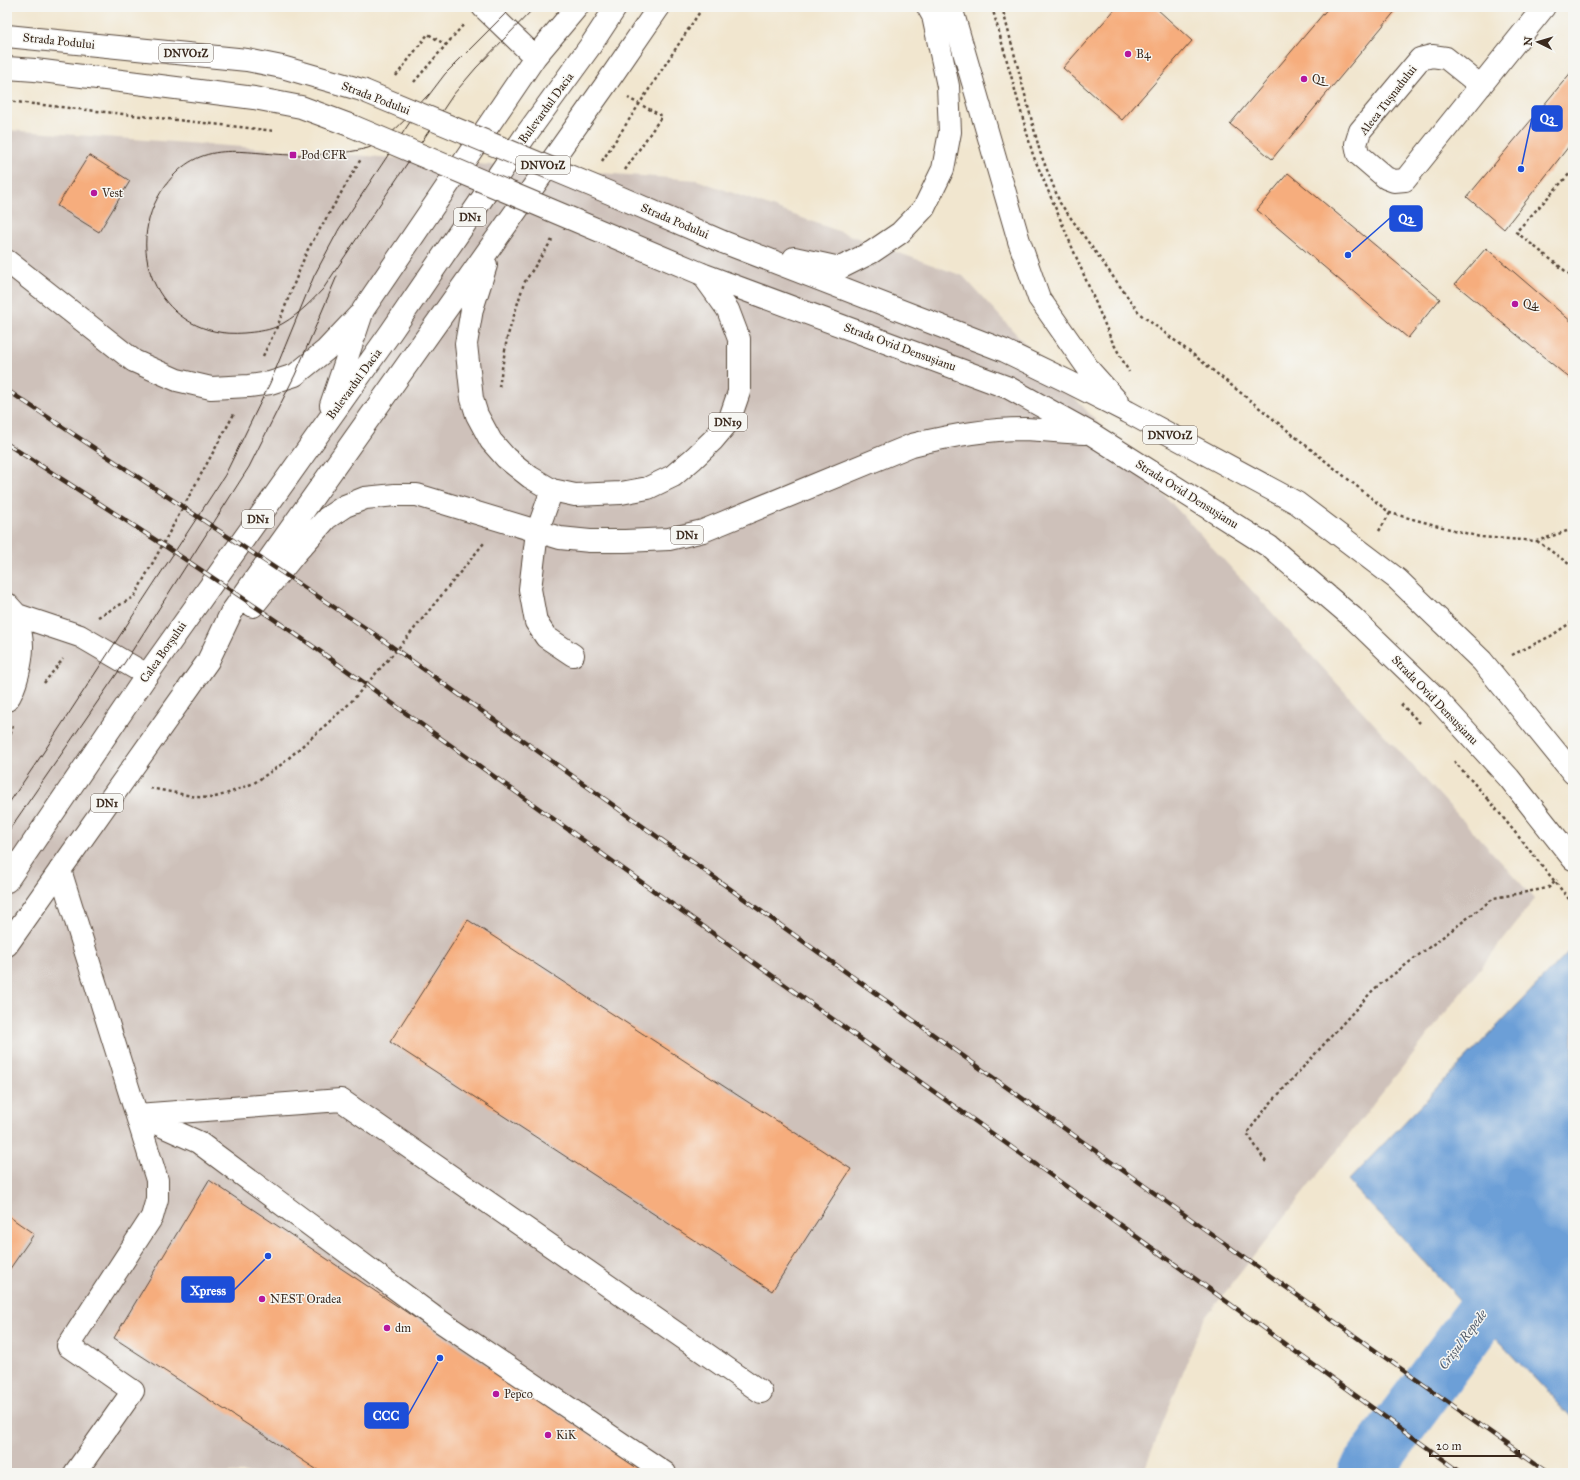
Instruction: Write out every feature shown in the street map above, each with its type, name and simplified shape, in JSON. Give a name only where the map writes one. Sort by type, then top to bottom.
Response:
[{"type":"main road","points":[[483,7],[535,57]]},
{"type":"main road","name":"DN1","points":[[535,57],[577,7]]},
{"type":"main road","name":"Bulevardul Dacia","points":[[324,427],[616,7]]},
{"type":"main road","name":"DN1","points":[[208,662],[231,613],[604,87],[659,7]]},
{"type":"main road","points":[[723,242],[840,268],[872,252],[900,233],[924,208],[943,169],[950,132],[948,86],[933,16],[928,7]]},
{"type":"main road","points":[[951,7],[1019,241],[1039,298],[1090,371],[1128,412]]},
{"type":"main road","name":"Aleea Tușnadului","points":[[1481,86],[1446,58],[1432,56],[1420,59],[1360,131],[1356,144],[1358,154],[1386,178],[1394,181],[1405,180],[1481,86],[1544,7]]},
{"type":"main road","name":"Strada Podului","points":[[7,36],[247,60],[282,67],[362,90],[610,193],[723,242]]},
{"type":"main road","name":"Bulevardul Dacia","points":[[324,427],[363,310],[535,57]]},
{"type":"main road","points":[[7,68],[35,70],[254,98],[301,108],[352,126],[702,274]]},
{"type":"main road","points":[[7,79],[35,70]]},
{"type":"main road","name":"DNVO1Z","points":[[723,242],[1004,351],[1128,412],[1297,503],[1397,579],[1482,661],[1573,773]]},
{"type":"main road","points":[[493,244],[472,309],[466,344],[472,399],[477,415],[491,441],[496,447],[506,458],[552,490],[537,532],[530,589],[536,622],[546,637],[573,655]]},
{"type":"main road","points":[[7,261],[134,361],[177,380],[211,388],[249,386],[270,383],[295,375],[326,350],[363,310]]},
{"type":"main road","name":"Strada Ovid Densușianu","points":[[702,274],[1009,388],[1090,433],[1270,547],[1352,617],[1435,697],[1509,778],[1573,859]]},
{"type":"main road","name":"DN19","points":[[552,490],[575,495],[621,493],[648,488],[673,476],[713,440],[729,421],[739,392],[740,339],[728,310],[702,274]]},
{"type":"main road","name":"Calea Borșului","points":[[7,881],[147,675],[324,427]]},
{"type":"main road","name":"DN1","points":[[7,945],[208,662],[294,555],[327,518],[345,506],[365,498],[395,495],[417,495],[560,538],[590,541],[669,539],[703,531],[912,445],[947,437],[986,431],[1024,430],[1090,433]]},
{"type":"main road","points":[[12,610],[80,636],[147,675]]},
{"type":"main road","points":[[7,700],[10,696],[19,670],[22,646],[12,610]]},
{"type":"main road","points":[[60,870],[158,1180],[157,1199],[152,1217],[68,1346],[133,1391],[75,1473]]},
{"type":"main road","points":[[137,1115],[341,1100],[761,1392]]},
{"type":"main road","points":[[137,1115],[198,1142],[434,1317],[665,1473]]},
{"type":"path","points":[[601,164],[703,7]]},
{"type":"path","points":[[992,7],[1033,155],[1111,339],[1132,376]]},
{"type":"path","points":[[1002,7],[1040,152],[1060,203],[1140,314],[1196,356],[1390,513],[1480,537],[1537,541],[1573,529]]},
{"type":"path","points":[[410,87],[419,74],[465,23]]},
{"type":"path","points":[[392,81],[428,34],[446,44]]},
{"type":"path","points":[[604,87],[662,116],[622,174]]},
{"type":"path","points":[[7,100],[282,132]]},
{"type":"path","points":[[80,636],[100,615],[134,597],[249,386],[276,327],[307,251],[365,154]]},
{"type":"path","points":[[1573,170],[1516,232],[1573,276]]},
{"type":"path","points":[[498,395],[507,338],[524,283],[554,237]]},
{"type":"path","points":[[1378,532],[1390,513]]},
{"type":"path","points":[[122,782],[196,797],[211,798],[254,783],[282,764],[349,704],[401,645],[484,543],[487,516]]},
{"type":"path","points":[[1537,541],[1573,567]]},
{"type":"path","points":[[1510,655],[1551,636],[1573,621]]},
{"type":"path","points":[[1400,704],[1420,724]]},
{"type":"path","points":[[1451,757],[1488,799],[1573,904]]},
{"type":"path","points":[[1266,1162],[1247,1133],[1267,1106],[1374,989],[1494,898],[1548,888],[1558,879]]},
{"type":"shaded area","points":[[7,130],[697,180],[963,276],[1535,899],[1204,1319],[1143,1473],[7,1473]]},
{"type":"water","points":[[1573,947],[1573,1419],[1348,1181]]},
{"type":"building","name":"B4","points":[[1117,7],[1157,7],[1156,8],[1192,41],[1122,120],[1063,68]]},
{"type":"building","name":"Q1","points":[[1329,7],[1395,7],[1397,9],[1272,159],[1230,124]]},
{"type":"building","points":[[1573,70],[1573,141],[1504,229],[1467,197]]},
{"type":"building","name":"Vest","points":[[89,155],[130,181],[99,232],[57,206]]},
{"type":"building","points":[[1288,173],[1440,299],[1408,338],[1257,210]]},
{"type":"building","name":"Q4","points":[[1486,248],[1573,323],[1573,381],[1455,284]]},
{"type":"building","points":[[468,920],[851,1169],[772,1291],[390,1042]]},
{"type":"building","name":"NEST Oradea","points":[[209,1180],[647,1473],[322,1473],[114,1338]]},
{"type":"building","points":[[7,1215],[34,1234],[7,1273]]},
{"type":"waterway","name":"Crișul Repede","points":[[1364,1473],[1482,1314],[1573,1216]]},
{"type":"tram line","points":[[426,99],[445,74],[512,7]]},
{"type":"tram line","points":[[429,94],[393,132],[368,148],[341,153],[311,155],[240,151],[223,152],[208,154],[193,160],[178,171],[165,186],[152,211],[146,237],[148,263],[156,286],[171,307],[190,322],[215,331],[244,333],[276,327],[301,310],[323,289],[453,95],[476,68],[535,7]]},
{"type":"tram line","points":[[7,806],[225,475],[270,383],[314,276],[339,229],[416,113]]},
{"type":"tram line","points":[[7,833],[125,662],[249,467],[295,375],[337,276]]},
{"type":"railway","points":[[7,390],[373,633],[1238,1253],[1548,1473]]},
{"type":"railway","points":[[7,444],[156,540],[304,640],[1215,1293],[1462,1473]]},
{"type":"place","name":"B4","points":[[1128,54]]},
{"type":"place","name":"Q1","points":[[1304,79]]},
{"type":"place","name":"Pod CFR","points":[[293,155]]},
{"type":"place","name":"Q3","points":[[1521,169]]},
{"type":"place","name":"Vest","points":[[94,193]]},
{"type":"place","name":"Q2","points":[[1348,255]]},
{"type":"place","name":"Q4","points":[[1515,304]]},
{"type":"place","name":"Xpress","points":[[268,1256]]},
{"type":"place","name":"NEST Oradea","points":[[262,1299]]},
{"type":"place","name":"dm","points":[[387,1328]]},
{"type":"place","name":"CCC","points":[[440,1358]]},
{"type":"place","name":"Pepco","points":[[496,1394]]},
{"type":"place","name":"KiK","points":[[548,1435]]}]
